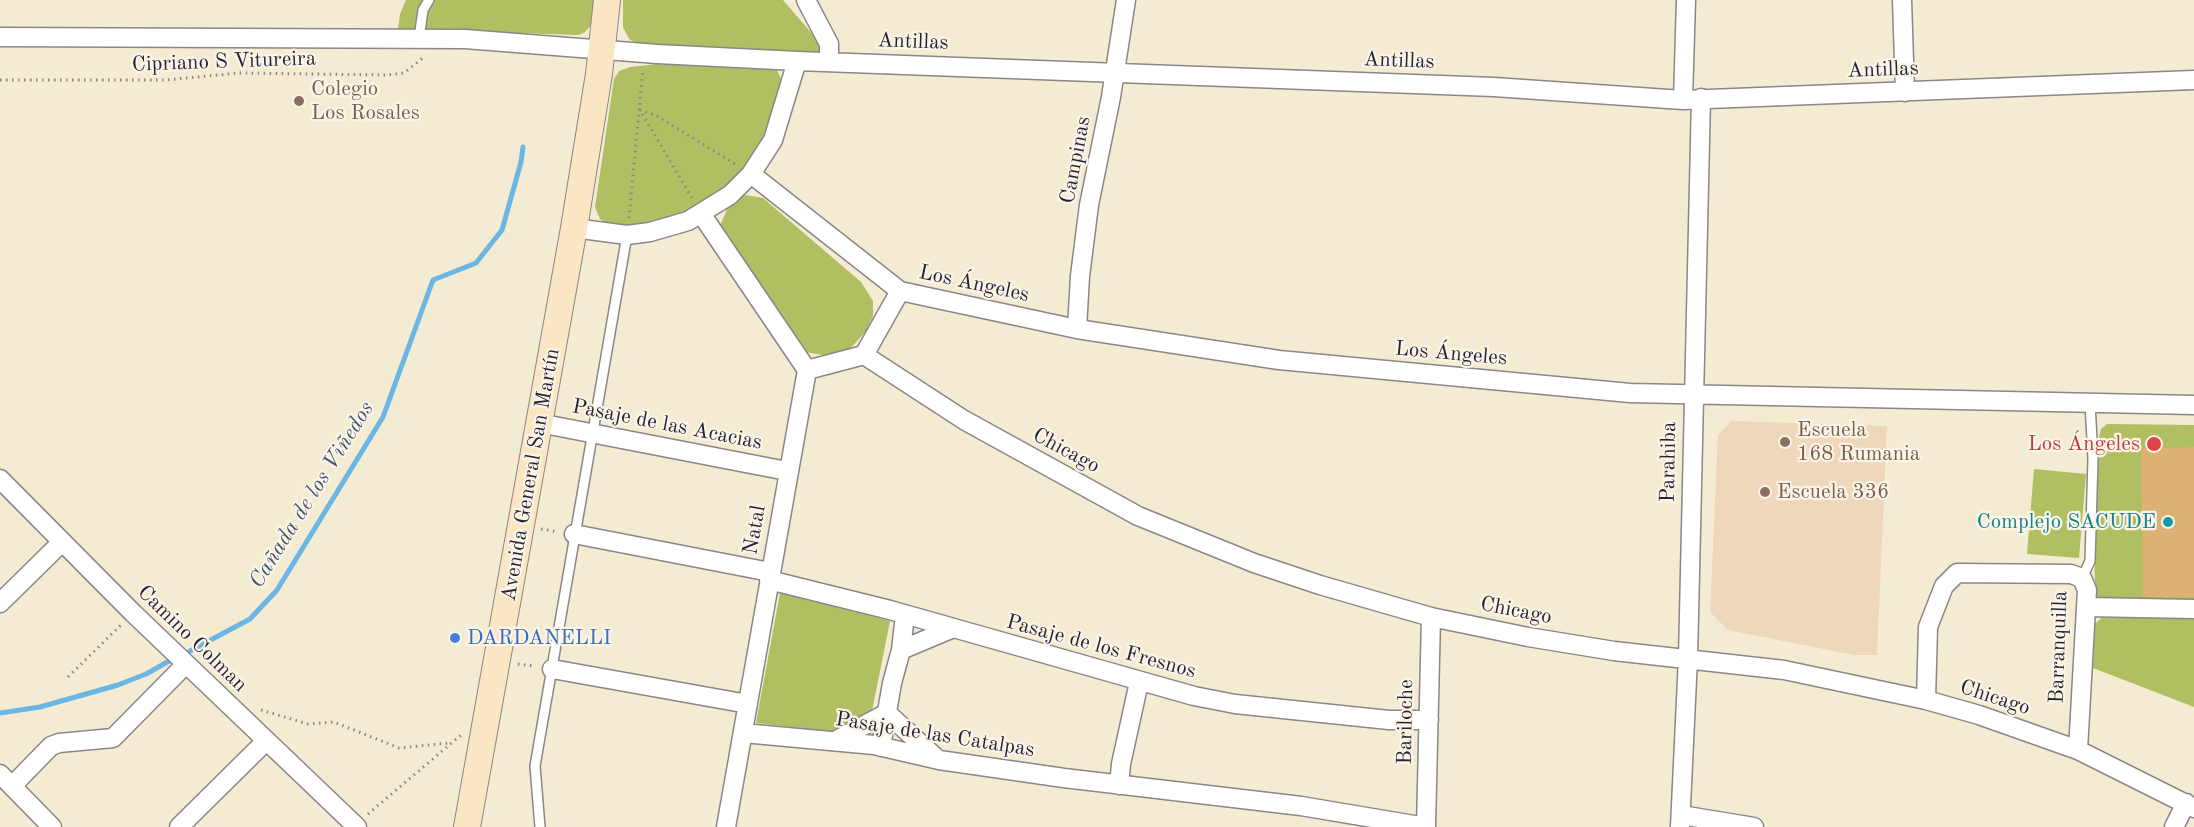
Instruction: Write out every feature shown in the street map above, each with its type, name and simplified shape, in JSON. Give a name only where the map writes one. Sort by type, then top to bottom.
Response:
[{"type":"main road","name":"Avenida General San Martín","points":[[467,827],[574,228],[602,49],[607,0]]},
{"type":"street","points":[[806,0],[829,44],[829,62]]},
{"type":"street","name":"Campinas","points":[[1077,329],[1080,276],[1089,205],[1115,72],[1126,0]]},
{"type":"street","name":"Parahiba","points":[[1680,821],[1688,657],[1693,394],[1692,99],[1686,0]]},
{"type":"street","points":[[1902,0],[1905,92]]},
{"type":"street","name":"Antillas","points":[[0,37],[424,38],[515,41],[644,52],[797,61],[1494,87],[1692,99],[2194,80]]},
{"type":"street","points":[[574,228],[627,235],[669,228],[702,215],[730,195],[763,158],[781,121],[797,61]]},
{"type":"street","name":"Los Ángeles","points":[[751,174],[900,291],[1077,329],[1278,360],[1630,393],[2194,405]]},
{"type":"street","points":[[702,215],[807,370],[864,355],[900,291]]},
{"type":"street","name":"Chicago","points":[[864,355],[964,420],[1138,516],[1263,566],[1431,617],[1614,651],[1688,657],[1803,673],[1926,700],[1979,715],[2078,750],[2190,805]]},
{"type":"street","name":"Natal","points":[[726,827],[807,370]]},
{"type":"street","name":"Pasaje de las Acacias","points":[[539,423],[788,471]]},
{"type":"street","name":"Camino Colman","points":[[0,479],[134,614],[356,826]]},
{"type":"street","name":"Pasaje de los Fresnos","points":[[574,534],[770,576],[1139,681],[1235,704],[1389,720],[1429,720]]},
{"type":"street","points":[[0,603],[62,542]]},
{"type":"street","points":[[1926,700],[1928,627],[1944,586],[1958,573],[2071,573],[2082,578]]},
{"type":"street","name":"Barranquilla","points":[[2078,750],[2087,590],[2082,578]]},
{"type":"street","points":[[2086,607],[2194,609]]},
{"type":"street","points":[[881,747],[901,650],[905,615]]},
{"type":"street","name":"Bariloche","points":[[1426,827],[1431,617]]},
{"type":"street","points":[[901,650],[951,629]]},
{"type":"street","points":[[52,827],[6,780],[51,746],[59,743],[113,738],[186,664]]},
{"type":"street","points":[[552,669],[748,704]]},
{"type":"street","points":[[1119,785],[1120,764],[1139,681]]},
{"type":"street","points":[[835,741],[887,713]]},
{"type":"street","points":[[887,713],[939,760]]},
{"type":"street","name":"Pasaje de las Catalpas","points":[[743,733],[881,747],[939,760],[1119,785],[1248,799],[1426,827]]},
{"type":"street","points":[[179,827],[266,741]]},
{"type":"street","points":[[2174,827],[2190,805]]},
{"type":"street","points":[[1680,821],[1754,827]]},
{"type":"lane","points":[[424,38],[423,10],[429,0]]},
{"type":"lane","points":[[540,827],[535,766],[627,235]]},
{"type":"lane","name":"Barranquilla","points":[[2082,578],[2090,561],[2093,458],[2090,403]]},
{"type":"path","name":"Cipriano S Vitureira","points":[[0,80],[165,80],[239,73],[388,75],[404,73],[425,56],[424,38]]},
{"type":"path","points":[[627,235],[644,52]]},
{"type":"path","points":[[640,110],[657,116],[751,174]]},
{"type":"path","points":[[640,110],[702,215]]},
{"type":"path","points":[[521,525],[574,534]]},
{"type":"path","points":[[68,677],[134,614]]},
{"type":"path","points":[[498,660],[552,669]]},
{"type":"path","points":[[237,714],[264,710],[308,724],[334,722],[399,748],[449,743]]},
{"type":"path","points":[[356,826],[449,743],[488,714]]},
{"type":"shaded area","points":[[1732,421],[1887,426],[1877,655],[1854,655],[1728,630],[1710,612],[1718,435]]},
{"type":"green space","points":[[406,0],[595,0],[593,23],[584,33],[578,35],[398,29],[400,14]]},
{"type":"green space","points":[[623,0],[783,0],[821,45],[820,51],[814,56],[636,43],[629,39],[623,27]]},
{"type":"green space","points":[[657,64],[777,70],[783,83],[777,108],[761,143],[742,172],[725,190],[678,216],[637,227],[608,225],[600,219],[595,207],[614,79],[619,71],[630,67]]},
{"type":"green space","points":[[745,195],[763,198],[861,282],[873,301],[873,316],[866,331],[850,349],[823,355],[805,352],[719,228],[729,205]]},
{"type":"green space","points":[[2107,424],[2194,425],[2194,603],[2100,599],[2095,594],[2094,531],[2099,437],[2101,429]]},
{"type":"green space","points":[[2034,469],[2086,474],[2079,558],[2027,554]]},
{"type":"green space","points":[[780,593],[890,621],[867,736],[756,723]]},
{"type":"green space","points":[[2104,615],[2194,617],[2194,707],[2093,668],[2095,624]]},
{"type":"building","name":"Complejo SACUDE","points":[[2194,447],[2194,597],[2143,597],[2141,448]]},
{"type":"waterway","name":"Cañada de los Viñedos","points":[[190,651],[250,619],[277,590],[383,417],[433,280],[476,263],[502,230],[523,147]]},
{"type":"waterway","points":[[0,713],[40,707],[118,685],[146,674],[171,660]]},
{"type":"place","name":"Colegio Los Rosales","points":[[299,101]]},
{"type":"place","name":"Escuela 168 Rumania","points":[[1785,442]]},
{"type":"place","name":"Los Ángeles","points":[[2154,444]]},
{"type":"place","name":"Escuela 336","points":[[1765,492]]},
{"type":"place","name":"Complejo SACUDE","points":[[2168,522]]},
{"type":"place","name":"DARDANELLI","points":[[455,638]]}]
